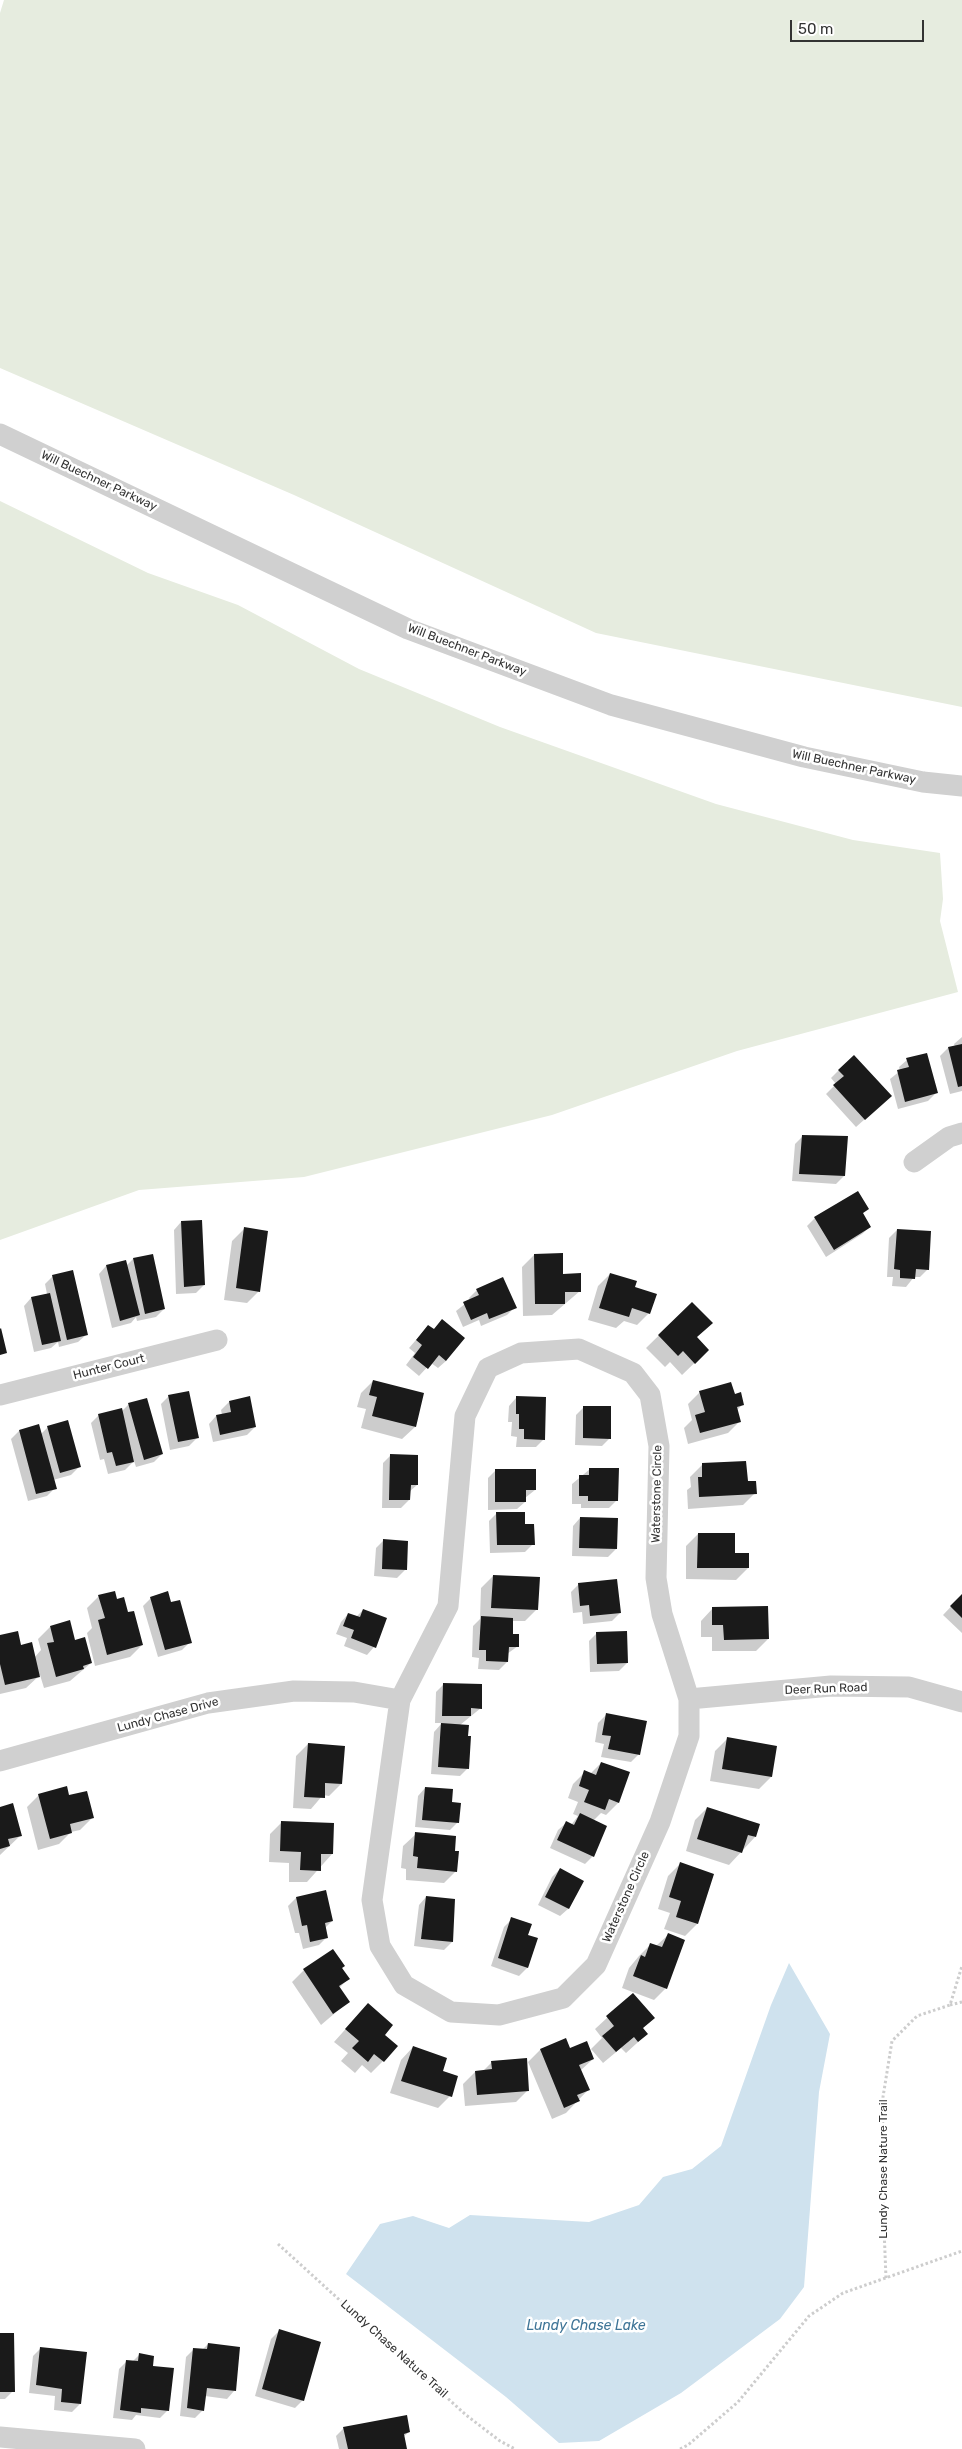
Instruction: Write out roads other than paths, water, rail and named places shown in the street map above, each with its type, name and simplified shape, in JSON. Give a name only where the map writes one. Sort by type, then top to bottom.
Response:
[{"type":"street","name":"Will Buechner Parkway","points":[[0,434],[408,629],[611,705],[804,758],[923,782],[962,786]]},
{"type":"street","points":[[914,1162],[949,1137],[962,1133]]},
{"type":"street","name":"Hunter Court","points":[[0,1395],[217,1340]]},
{"type":"street","name":"Waterstone Circle","points":[[580,1350],[633,1373],[650,1395],[659,1446],[656,1578],[662,1614],[689,1699],[689,1736],[660,1822],[596,1965],[563,1998],[499,2015],[451,2012],[404,1986],[380,1946],[372,1900],[400,1700],[448,1606],[465,1416],[488,1368],[521,1353],[580,1350]]},
{"type":"street","name":"Deer Run Road","points":[[689,1699],[831,1686],[909,1687],[962,1702]]},
{"type":"street","name":"Lundy Chase Drive","points":[[0,1761],[208,1703],[294,1691],[354,1692],[400,1700]]},
{"type":"street","points":[[0,2437],[135,2449]]},
{"type":"water","name":"Lundy Chase Lake","points":[[789,1963],[830,2034],[819,2092],[804,2287],[780,2319],[681,2393],[599,2441],[559,2443],[506,2397],[346,2274],[380,2224],[413,2216],[449,2228],[470,2215],[589,2222],[639,2205],[663,2177],[692,2169],[721,2146],[771,2005]]}]
